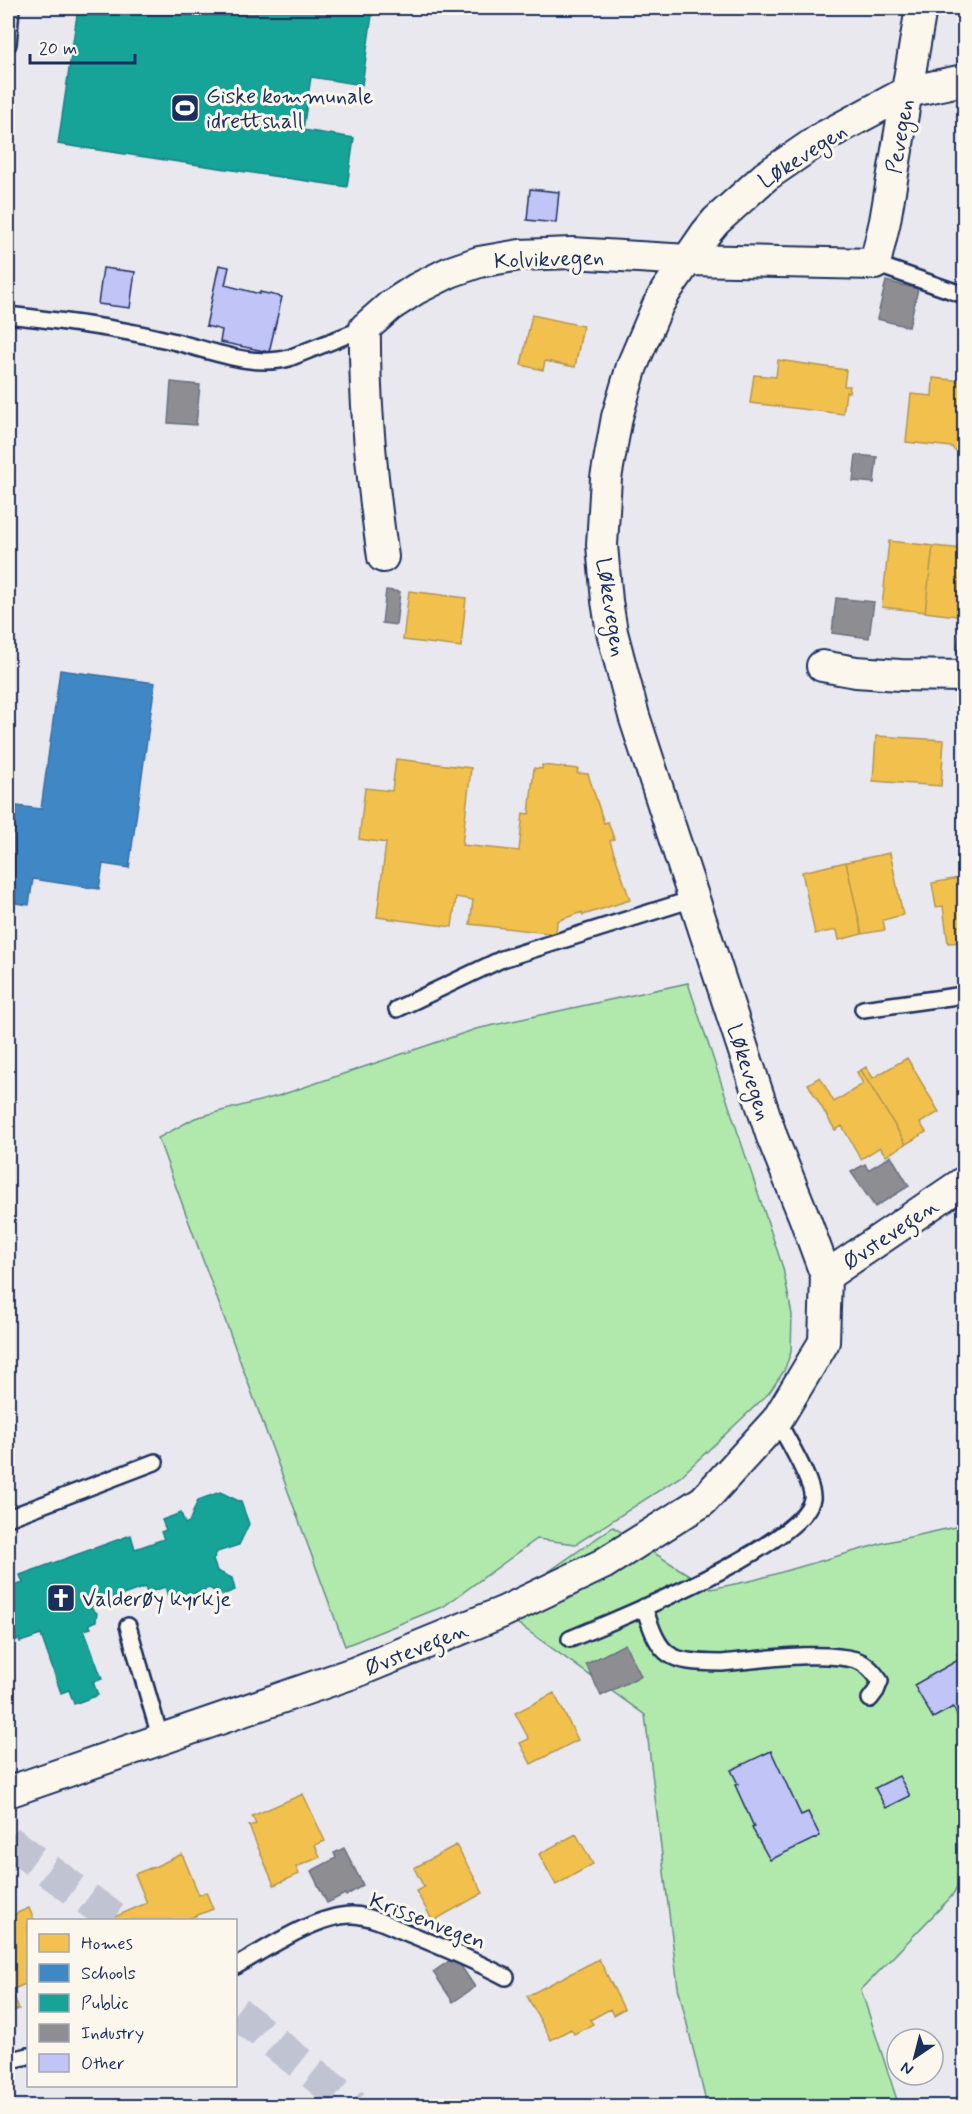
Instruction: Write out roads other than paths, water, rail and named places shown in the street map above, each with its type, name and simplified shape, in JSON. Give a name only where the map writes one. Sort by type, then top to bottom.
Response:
[{"type":"street","name":"Pevegen","points":[[875,264],[885,221],[921,8]]},
{"type":"street","name":"Løkevegen","points":[[826,1276],[772,1137],[634,716],[615,643],[607,601],[602,545],[606,478],[620,407],[632,366],[658,305],[706,233],[766,176],[823,137],[907,92],[964,80]]},
{"type":"street","name":"Kolvikvegen","points":[[365,328],[390,306],[416,289],[450,272],[479,262],[520,255],[572,253],[688,260],[875,264]]},
{"type":"street","points":[[365,328],[364,377],[376,508],[383,557]]},
{"type":"street","points":[[822,666],[856,672],[964,676]]},
{"type":"street","name":"Øvstevegen","points":[[8,1792],[356,1672],[503,1612],[603,1564],[703,1502],[777,1420],[824,1342],[826,1276],[964,1182]]},
{"type":"lane","points":[[8,44],[11,8]]},
{"type":"lane","points":[[875,264],[964,295]]},
{"type":"lane","points":[[8,315],[80,323],[163,339],[257,362],[289,358],[365,328]]},
{"type":"lane","points":[[397,1009],[501,959],[693,899]]},
{"type":"lane","points":[[863,1009],[964,995]]},
{"type":"lane","points":[[570,1639],[729,1566],[760,1548],[803,1515],[812,1501],[813,1493],[777,1420]]},
{"type":"lane","points":[[8,1518],[154,1462]]},
{"type":"lane","points":[[644,1607],[654,1638],[669,1656],[713,1663],[824,1656],[857,1660],[871,1669],[880,1680],[876,1692],[870,1699]]},
{"type":"lane","points":[[128,1626],[160,1740]]},
{"type":"lane","name":"Krissenvegen","points":[[237,1965],[314,1924],[336,1917],[353,1915],[376,1920],[452,1950],[506,1977]]},
{"type":"lane","points":[[8,2061],[27,2056]]},
{"type":"tunnel","points":[[8,1841],[115,1919]]},
{"type":"tunnel","points":[[237,2013],[354,2106]]},
{"type":"place","name":"Giske kommunale idrettshall","points":[[185,108]]},
{"type":"place","name":"Valderøy kyrkje","points":[[61,1598]]}]
